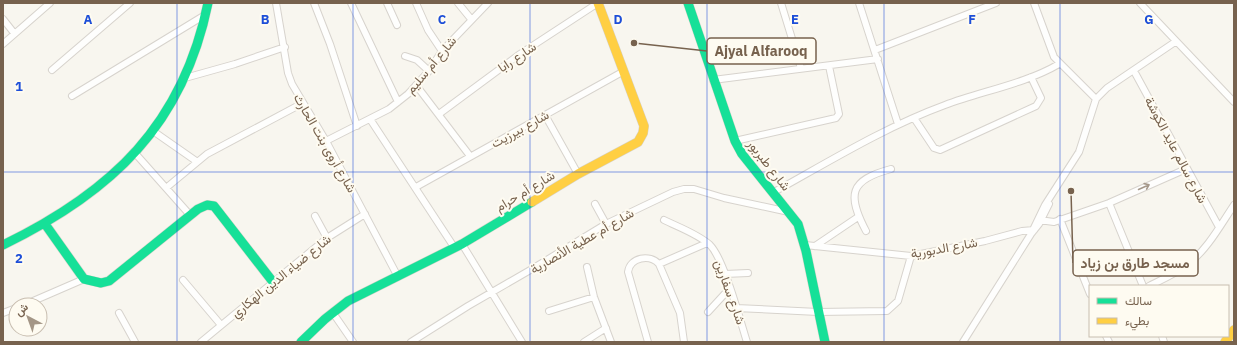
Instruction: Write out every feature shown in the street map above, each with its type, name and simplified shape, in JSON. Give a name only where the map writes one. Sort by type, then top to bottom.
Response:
[{"type":"street","points":[[3,44],[50,3]]},
{"type":"street","points":[[52,70],[130,3]]},
{"type":"street","points":[[3,245],[45,224],[84,197],[134,152],[153,131],[185,78],[208,3]]},
{"type":"street","name":"شارع أروى بنت الحارث","points":[[276,3],[290,79],[302,103],[326,141],[397,275]]},
{"type":"street","points":[[314,3],[330,44],[357,126]]},
{"type":"street","points":[[351,3],[398,102]]},
{"type":"street","points":[[387,3],[397,25]]},
{"type":"street","points":[[416,3],[428,30],[442,51]]},
{"type":"street","points":[[458,3],[471,19]]},
{"type":"street","name":"شارع أم سليم","points":[[326,141],[370,119],[398,102],[429,71],[442,51],[471,19],[488,3]]},
{"type":"street","name":"شارع أم حرام","points":[[301,342],[333,312],[348,302],[397,275],[458,246],[578,174],[634,145],[643,133],[644,126],[598,3]]},
{"type":"street","name":"شارع رابا","points":[[439,114],[514,58],[598,3]]},
{"type":"street","name":"شارع طبربور","points":[[688,3],[735,141],[742,154],[774,192],[798,224],[805,245],[818,312],[826,342]]},
{"type":"street","points":[[781,3],[801,68]]},
{"type":"street","points":[[859,3],[898,124]]},
{"type":"street","points":[[875,50],[996,3]]},
{"type":"street","points":[[1034,3],[1050,49],[1059,64],[1096,99]]},
{"type":"street","points":[[1140,3],[1175,42],[1234,102]]},
{"type":"street","points":[[72,96],[205,15]]},
{"type":"street","points":[[3,19],[14,34]]},
{"type":"street","points":[[962,342],[1033,232],[1079,152],[1096,99],[1107,88],[1175,42]]},
{"type":"street","points":[[185,78],[235,64],[285,47]]},
{"type":"street","points":[[405,56],[420,62],[429,71]]},
{"type":"street","points":[[713,80],[878,59]]},
{"type":"street","points":[[774,192],[898,124],[969,96],[1031,77],[1059,64]]},
{"type":"street","points":[[735,141],[836,118],[839,114],[828,66]]},
{"type":"street","name":"شارع بيرزيت","points":[[416,187],[624,71]]},
{"type":"street","name":"شارع سالم عايد الكوشة","points":[[1134,71],[1186,169],[1219,227]]},
{"type":"street","points":[[914,118],[934,148],[940,150],[1036,106],[1041,98],[1031,77]]},
{"type":"street","points":[[416,85],[470,156]]},
{"type":"street","points":[[166,188],[196,161],[220,146],[302,103]]},
{"type":"street","points":[[546,115],[578,174]]},
{"type":"street","points":[[370,119],[491,293],[522,342]]},
{"type":"street","points":[[153,131],[196,161]]},
{"type":"street","points":[[134,152],[190,215]]},
{"type":"street","points":[[866,231],[858,217],[853,197],[855,191],[860,183],[870,176],[891,169]]},
{"type":"street","points":[[1041,218],[1049,222],[1109,203],[1186,169]]},
{"type":"street","name":"شارع أم عطية الأنصارية","points":[[411,342],[606,224],[684,188],[694,189],[724,198],[789,212]]},
{"type":"street","points":[[1109,203],[1143,285]]},
{"type":"street","points":[[42,297],[84,279],[107,283],[190,215],[204,205],[209,204],[214,206],[273,282]]},
{"type":"street","points":[[595,204],[606,224]]},
{"type":"street","points":[[1151,285],[1185,267],[1193,260],[1205,247],[1234,205]]},
{"type":"street","name":"شارع ضياء الدين الهكاري","points":[[200,342],[327,238],[365,214]]},
{"type":"street","points":[[315,216],[327,238]]},
{"type":"street","points":[[815,246],[858,217]]},
{"type":"street","points":[[1060,219],[1089,292]]},
{"type":"street","points":[[664,220],[707,243]]},
{"type":"street","points":[[45,224],[84,279]]},
{"type":"street","name":"شارع الدبورية","points":[[805,245],[911,256],[929,254],[1022,231],[1033,232]]},
{"type":"street","points":[[659,264],[707,243]]},
{"type":"street","name":"شارع سفارين","points":[[707,243],[714,250],[730,288],[747,342]]},
{"type":"street","points":[[736,308],[818,312],[880,312],[892,308],[898,301],[911,256]]},
{"type":"street","points":[[648,342],[628,270],[632,263],[641,259],[652,259],[659,264],[680,313],[684,342]]},
{"type":"street","points":[[587,267],[594,296],[612,342]]},
{"type":"street","points":[[724,274],[748,273]]},
{"type":"street","points":[[183,280],[221,325]]},
{"type":"street","points":[[708,312],[730,288]]},
{"type":"street","points":[[549,311],[594,296]]},
{"type":"street","points":[[333,312],[353,342]]},
{"type":"street","points":[[119,313],[135,342]]},
{"type":"street","points":[[584,342],[606,328]]},
{"type":"traffic: fast","points":[[3,245],[78,202],[109,177],[137,150],[161,119],[181,85],[196,46],[208,3]]},
{"type":"traffic: fast","points":[[688,3],[735,141],[742,154],[798,224],[806,251],[825,342]]},
{"type":"traffic: fast","points":[[301,342],[325,319],[348,301],[462,244],[532,202]]},
{"type":"traffic: fast","points":[[45,224],[84,279],[101,283],[109,281],[198,209],[207,205],[214,206],[273,282]]},
{"type":"traffic: slow","points":[[532,202],[578,174],[638,142],[643,133],[644,126],[598,3]]},
{"type":"traffic: slow","points":[[1229,337],[1234,330]]},
{"type":"traffic: slow","points":[[1225,342],[1229,337]]},
{"type":"place","name":"Ajyal Alfarooq","points":[[634,43]]},
{"type":"place","name":"مسجد طارق بن زياد","points":[[1071,191]]}]
